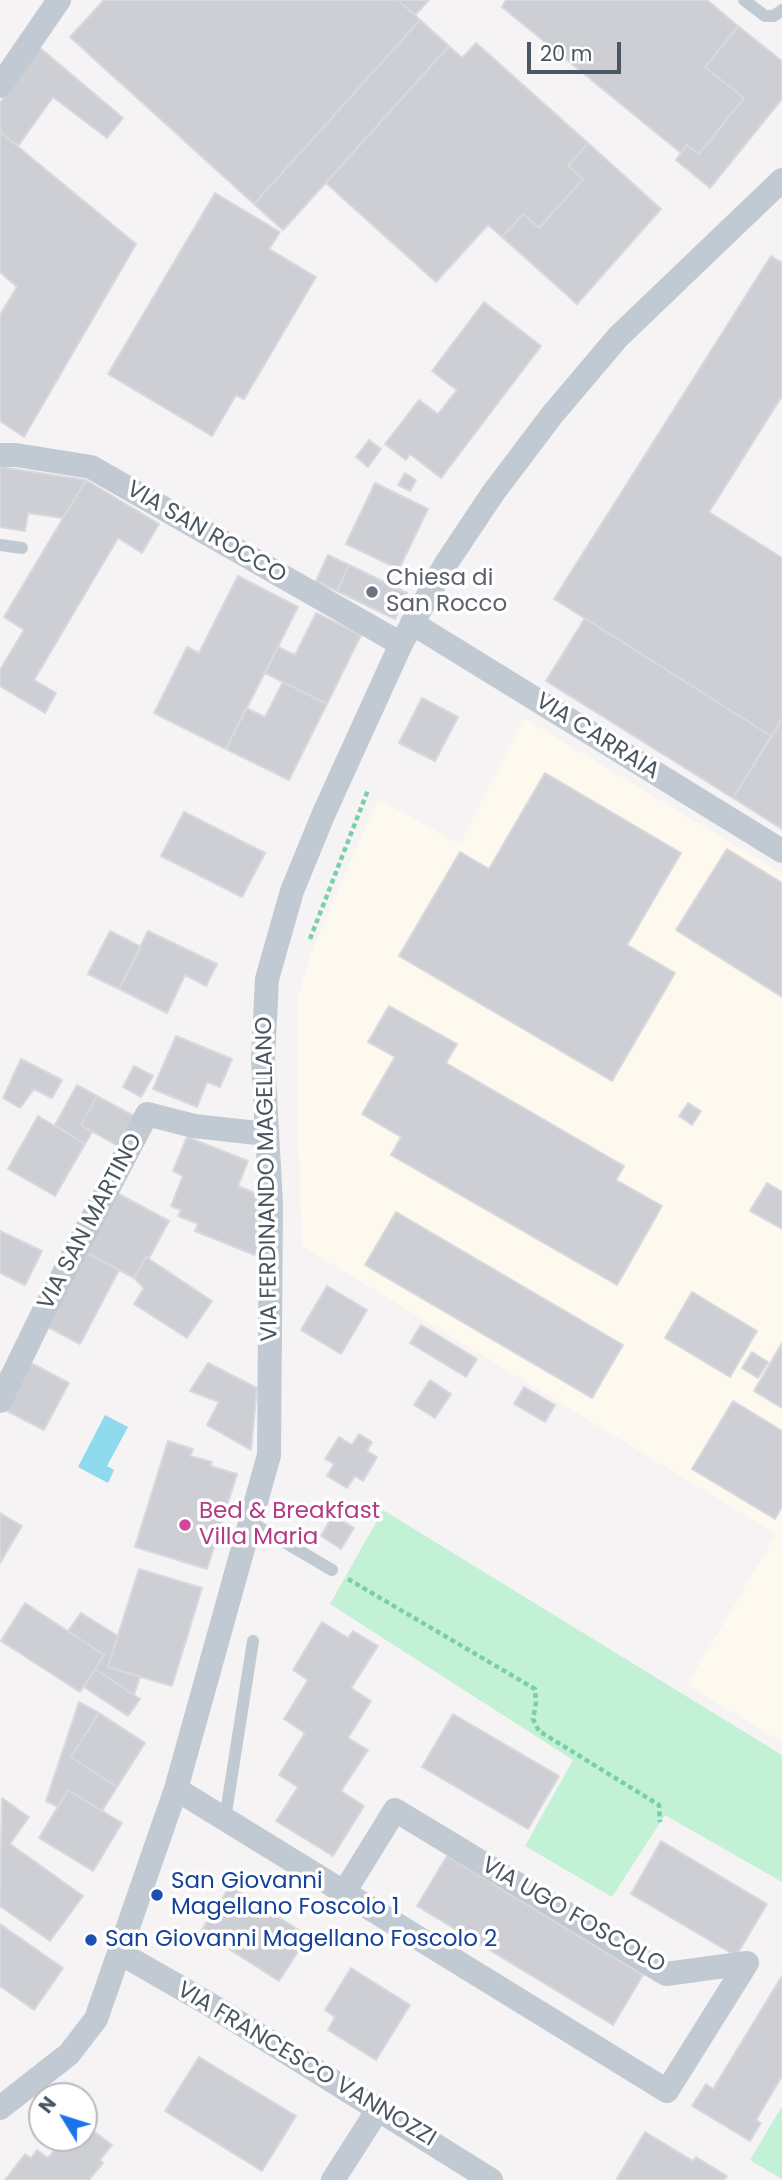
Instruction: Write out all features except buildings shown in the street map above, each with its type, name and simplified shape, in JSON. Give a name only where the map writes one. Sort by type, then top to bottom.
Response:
[{"type":"street","points":[[0,86],[59,0]]},
{"type":"street","name":"VIA FERDINANDO MAGELLANO","points":[[0,2108],[69,2054],[96,2019],[176,1789],[269,1455],[272,1253],[263,1059],[267,979],[292,891],[324,813],[407,634],[445,565],[493,493],[552,415],[618,337],[782,180]]},
{"type":"street","name":"VIA SAN ROCCO","points":[[0,455],[91,467],[407,634]]},
{"type":"street","name":"VIA CARRAIA","points":[[407,634],[782,851]]},
{"type":"street","name":"VIA SAN MARTINO","points":[[0,1401],[43,1313],[148,1114],[194,1126],[266,1134]]},
{"type":"street","name":"VIA UGO FOSCOLO","points":[[176,1789],[667,2091],[747,1963],[666,1974],[395,1810],[345,1891]]},
{"type":"street","name":"VIA FRANCESCO VANNOZZI","points":[[120,1953],[379,2108],[491,2180]]},
{"type":"street","points":[[333,2180],[379,2108]]},
{"type":"lane","points":[[744,0],[765,16],[774,16],[782,10]]},
{"type":"lane","points":[[0,545],[22,548]]},
{"type":"lane","points":[[252,1522],[332,1570]]},
{"type":"lane","points":[[225,1819],[253,1640]]},
{"type":"path","points":[[308,944],[369,786]]},
{"type":"path","points":[[332,1570],[535,1689],[533,1719],[539,1731],[659,1805],[660,1822]]},
{"type":"shaded area","points":[[524,718],[782,874],[782,1742],[687,1685],[776,1534],[302,1246],[297,1003],[309,957],[378,799],[460,844]]},
{"type":"green space","points":[[383,1510],[782,1755],[782,1882],[665,1815],[612,1897],[525,1846],[573,1760],[330,1604]]},
{"type":"green space","points":[[782,2106],[782,2179],[750,2160]]},
{"type":"water","points":[[105,1415],[128,1427],[107,1466],[114,1470],[108,1483],[78,1467]]},
{"type":"place","name":"Chiesa di San Rocco","points":[[372,592]]},
{"type":"place","name":"Bed & Breakfast Villa Maria","points":[[185,1525]]},
{"type":"place","name":"San Giovanni Magellano Foscolo 1","points":[[157,1895]]},
{"type":"place","name":"San Giovanni Magellano Foscolo 2","points":[[91,1940]]}]
